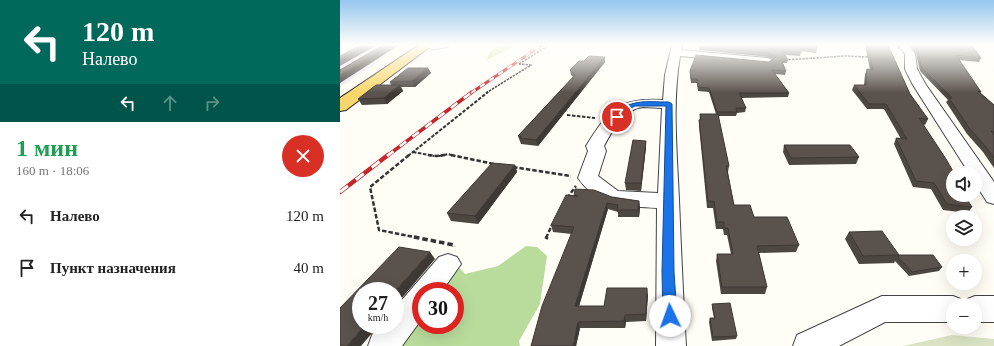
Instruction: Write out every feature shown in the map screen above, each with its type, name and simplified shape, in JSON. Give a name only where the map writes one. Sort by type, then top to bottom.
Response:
[{"type":"main road","points":[[340,106],[403,61]]},
{"type":"street","points":[[671,346],[668,272],[669,104],[674,61]]},
{"type":"street","points":[[910,61],[911,69],[914,74],[994,197]]},
{"type":"street","points":[[669,104],[635,104],[628,106],[608,125],[595,146],[597,152],[588,172],[588,178],[611,196],[622,200],[669,201]]},
{"type":"street","points":[[433,282],[448,264]]},
{"type":"street","points":[[383,346],[412,309]]},
{"type":"street","points":[[808,346],[882,309],[946,309]]},
{"type":"street","points":[[982,309],[994,309]]},
{"type":"path","points":[[448,264],[454,245],[378,230],[370,187],[478,98],[531,65],[519,64],[524,61]]},
{"type":"path","points":[[567,115],[614,120]]},
{"type":"path","points":[[412,152],[436,156],[448,154],[496,164]]},
{"type":"path","points":[[511,167],[588,178]]},
{"type":"path","points":[[566,199],[574,188],[588,178]]},
{"type":"path","points":[[546,239],[556,219]]},
{"type":"shaded area","points":[[343,61],[379,61],[340,87],[340,63]]},
{"type":"green space","points":[[526,246],[537,247],[547,256],[540,304],[519,341],[520,346],[372,346],[385,334],[404,334],[404,311],[412,299],[412,334],[464,334],[464,282],[423,282],[432,269],[455,263],[465,274],[498,266]]},
{"type":"green space","points":[[952,335],[994,339],[994,346],[903,346]]},
{"type":"building","points":[[355,61],[363,61],[340,75],[340,70]]},
{"type":"building","points":[[579,61],[602,61],[536,140],[520,138],[521,136],[518,136],[575,75],[570,70]]},
{"type":"building","points":[[694,61],[782,61],[786,71],[772,70],[789,93],[739,93],[746,108],[736,108],[737,112],[717,112],[709,88],[698,87],[697,79],[691,79],[690,71]]},
{"type":"building","points":[[871,61],[895,61],[910,94],[928,119],[919,118],[950,166],[946,166],[946,202],[969,202],[972,207],[947,204],[934,183],[916,181],[896,138],[907,139],[886,104],[869,104],[854,85],[866,85],[867,69],[873,70]]},
{"type":"building","points":[[920,61],[960,61],[981,92],[978,91],[994,105],[994,132],[991,131],[994,135],[994,158],[970,129],[949,98],[952,98],[921,67]]},
{"type":"building","points":[[408,68],[428,68],[412,81],[390,82]]},
{"type":"building","points":[[376,85],[400,85],[384,98],[358,99]]},
{"type":"building","points":[[700,114],[718,114],[729,166],[726,166],[734,205],[750,205],[754,217],[787,217],[799,245],[757,246],[767,287],[722,287],[717,254],[733,254],[728,228],[724,228],[724,222],[717,222],[714,201],[708,201],[699,120],[701,120]]},
{"type":"building","points":[[633,140],[646,141],[641,183],[625,183]]},
{"type":"building","points":[[784,145],[850,145],[859,157],[791,158]]},
{"type":"building","points":[[492,163],[515,165],[475,216],[447,213]]},
{"type":"building","points":[[575,189],[594,190],[612,197],[639,201],[638,210],[617,210],[618,205],[607,203],[575,306],[604,306],[607,288],[647,288],[646,314],[625,315],[624,321],[578,322],[573,346],[531,346],[542,306],[574,227],[551,225],[566,195],[574,196]]},
{"type":"building","points":[[882,231],[899,255],[863,256],[849,232]]},
{"type":"building","points":[[399,247],[430,252],[403,282],[365,282]]},
{"type":"building","points":[[899,255],[933,255],[942,267],[912,272],[898,257]]},
{"type":"building","points":[[352,296],[352,334],[357,334],[347,346],[340,346],[340,308]]},
{"type":"building","points":[[730,303],[737,336],[713,337],[710,318],[715,318],[712,304]]},
{"type":"railway","points":[[471,93],[518,61]]},
{"type":"railway","points":[[387,156],[472,92]]},
{"type":"railway","points":[[340,192],[388,155]]},
{"type":"route","points":[[617,117],[628,106],[635,104],[669,104],[668,272],[670,316]]}]
